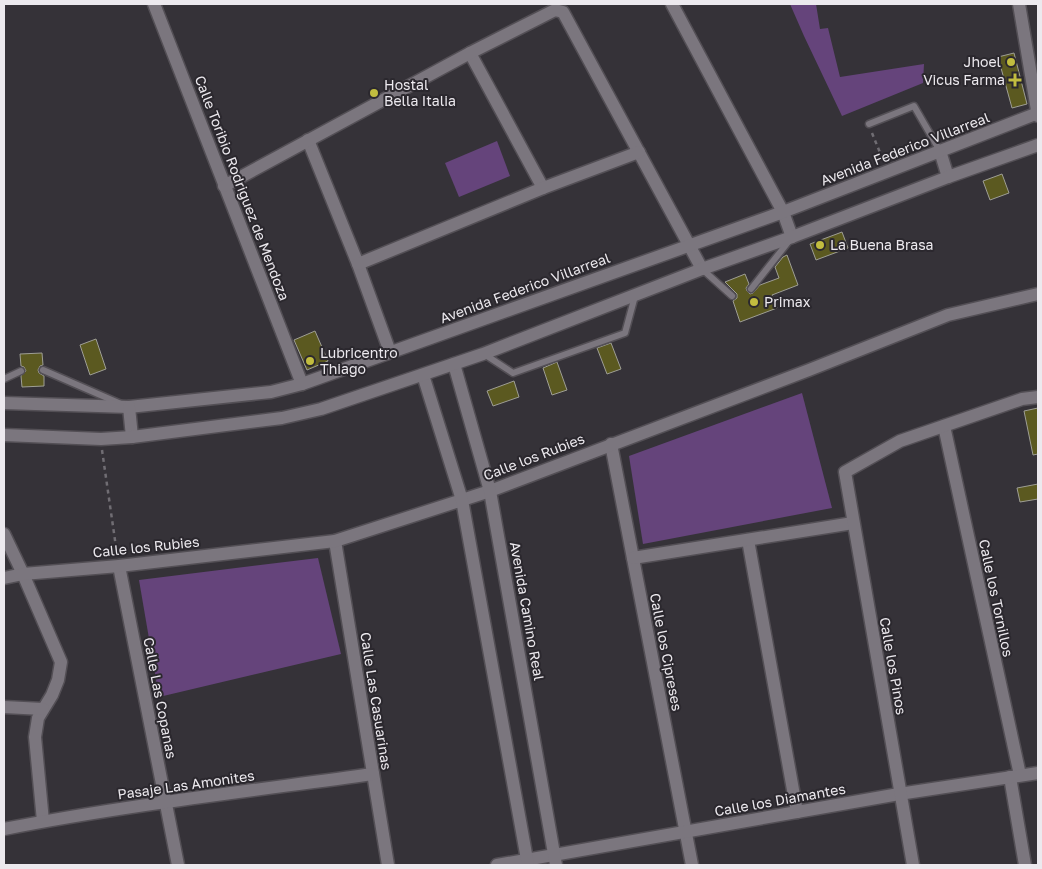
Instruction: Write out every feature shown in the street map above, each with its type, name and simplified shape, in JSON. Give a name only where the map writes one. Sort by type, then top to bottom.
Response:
[{"type":"street","name":"Calle Toribio Rodriguez de Mendoza","points":[[154,4],[302,384]]},
{"type":"street","points":[[672,4],[783,212],[792,237]]},
{"type":"street","points":[[1019,4],[1038,114]]},
{"type":"street","points":[[224,186],[470,53],[555,10],[560,10],[563,12],[702,269]]},
{"type":"street","points":[[470,53],[543,188]]},
{"type":"street","name":"Avenida Federico Villarreal","points":[[4,403],[129,407],[271,392],[302,384],[783,212],[1038,114]]},
{"type":"street","points":[[308,140],[358,264],[390,352]]},
{"type":"street","points":[[4,434],[101,439],[132,437],[282,418],[321,409],[483,354],[702,269],[1038,145]]},
{"type":"street","points":[[940,151],[948,177]]},
{"type":"street","points":[[358,264],[543,188],[639,152]]},
{"type":"street","name":"Calle los Rubies","points":[[4,578],[24,574],[119,566],[335,542],[490,490],[809,370],[948,315],[1038,294]]},
{"type":"street","name":"Avenida Camino Real","points":[[454,364],[490,490],[555,861]]},
{"type":"street","points":[[423,375],[462,500],[527,863],[498,865]]},
{"type":"street","points":[[944,426],[1022,399],[1038,397]]},
{"type":"street","points":[[129,407],[132,437]]},
{"type":"street","name":"Calle los Pinos","points":[[913,865],[845,472],[900,441],[944,426]]},
{"type":"street","name":"Calle los Tornillos","points":[[944,426],[1015,776],[1025,865]]},
{"type":"street","name":"Calle los Cipreses","points":[[611,444],[692,865]]},
{"type":"street","points":[[633,558],[853,523]]},
{"type":"street","points":[[4,534],[24,574],[61,662],[58,680],[38,718],[35,737],[43,821]]},
{"type":"street","points":[[748,540],[797,812]]},
{"type":"street","name":"Calle Las Casuarinas","points":[[335,542],[388,865]]},
{"type":"street","name":"Calle Las Copanas","points":[[119,566],[178,865]]},
{"type":"street","points":[[4,707],[43,709]]},
{"type":"street","name":"Calle los Diamantes","points":[[527,863],[555,861],[686,832],[797,812],[1038,773]]},
{"type":"street","name":"Pasaje Las Amonites","points":[[4,829],[43,821],[373,774]]},
{"type":"lane","points":[[869,124],[914,106],[940,151]]},
{"type":"lane","points":[[751,289],[792,237]]},
{"type":"lane","points":[[702,269],[732,296]]},
{"type":"lane","points":[[483,354],[513,373],[625,333],[635,296]]},
{"type":"lane","points":[[44,370],[129,407]]},
{"type":"lane","points":[[4,379],[21,371]]},
{"type":"path","points":[[869,124],[888,171]]},
{"type":"path","points":[[101,439],[119,566]]},
{"type":"shaded area","points":[[790,4],[816,4],[820,29],[828,28],[840,77],[924,64],[923,83],[842,116]]},
{"type":"shaded area","points":[[497,141],[510,176],[459,197],[445,163]]},
{"type":"shaded area","points":[[802,393],[832,508],[643,544],[629,456]]},
{"type":"shaded area","points":[[318,558],[341,654],[159,697],[139,580]]},
{"type":"building","points":[[1014,53],[1027,104],[1012,108],[998,57]]},
{"type":"building","points":[[1002,174],[1009,193],[990,200],[983,181]]},
{"type":"building","points":[[842,232],[848,248],[816,260],[810,244]]},
{"type":"building","name":"Primax","points":[[787,255],[798,285],[772,295],[777,308],[740,322],[733,301],[737,298],[737,294],[725,282],[745,274],[749,284],[746,288],[747,291],[750,294],[753,293],[760,285],[779,278],[775,267]]},
{"type":"building","points":[[315,331],[328,361],[307,370],[294,340]]},
{"type":"building","points":[[96,339],[106,369],[90,375],[80,345]]},
{"type":"building","points":[[611,343],[621,369],[607,374],[597,348]]},
{"type":"building","points":[[42,353],[43,365],[38,370],[44,376],[44,386],[22,387],[21,376],[26,371],[21,366],[20,354]]},
{"type":"building","points":[[557,362],[567,390],[552,395],[543,368]]},
{"type":"building","points":[[514,381],[519,397],[493,406],[487,391]]},
{"type":"building","points":[[1038,408],[1038,454],[1033,455],[1024,411]]},
{"type":"building","points":[[1038,484],[1038,499],[1020,502],[1017,488]]},
{"type":"place","name":"Jhoel","points":[[1011,62]]},
{"type":"place","name":"Vicus Farma","points":[[1015,80]]},
{"type":"place","name":"Hostal Bella Italia","points":[[374,93]]},
{"type":"place","name":"La Buena Brasa","points":[[820,245]]},
{"type":"place","name":"Primax","points":[[754,302]]},
{"type":"place","name":"Lubricentro Thiago","points":[[310,361]]}]
